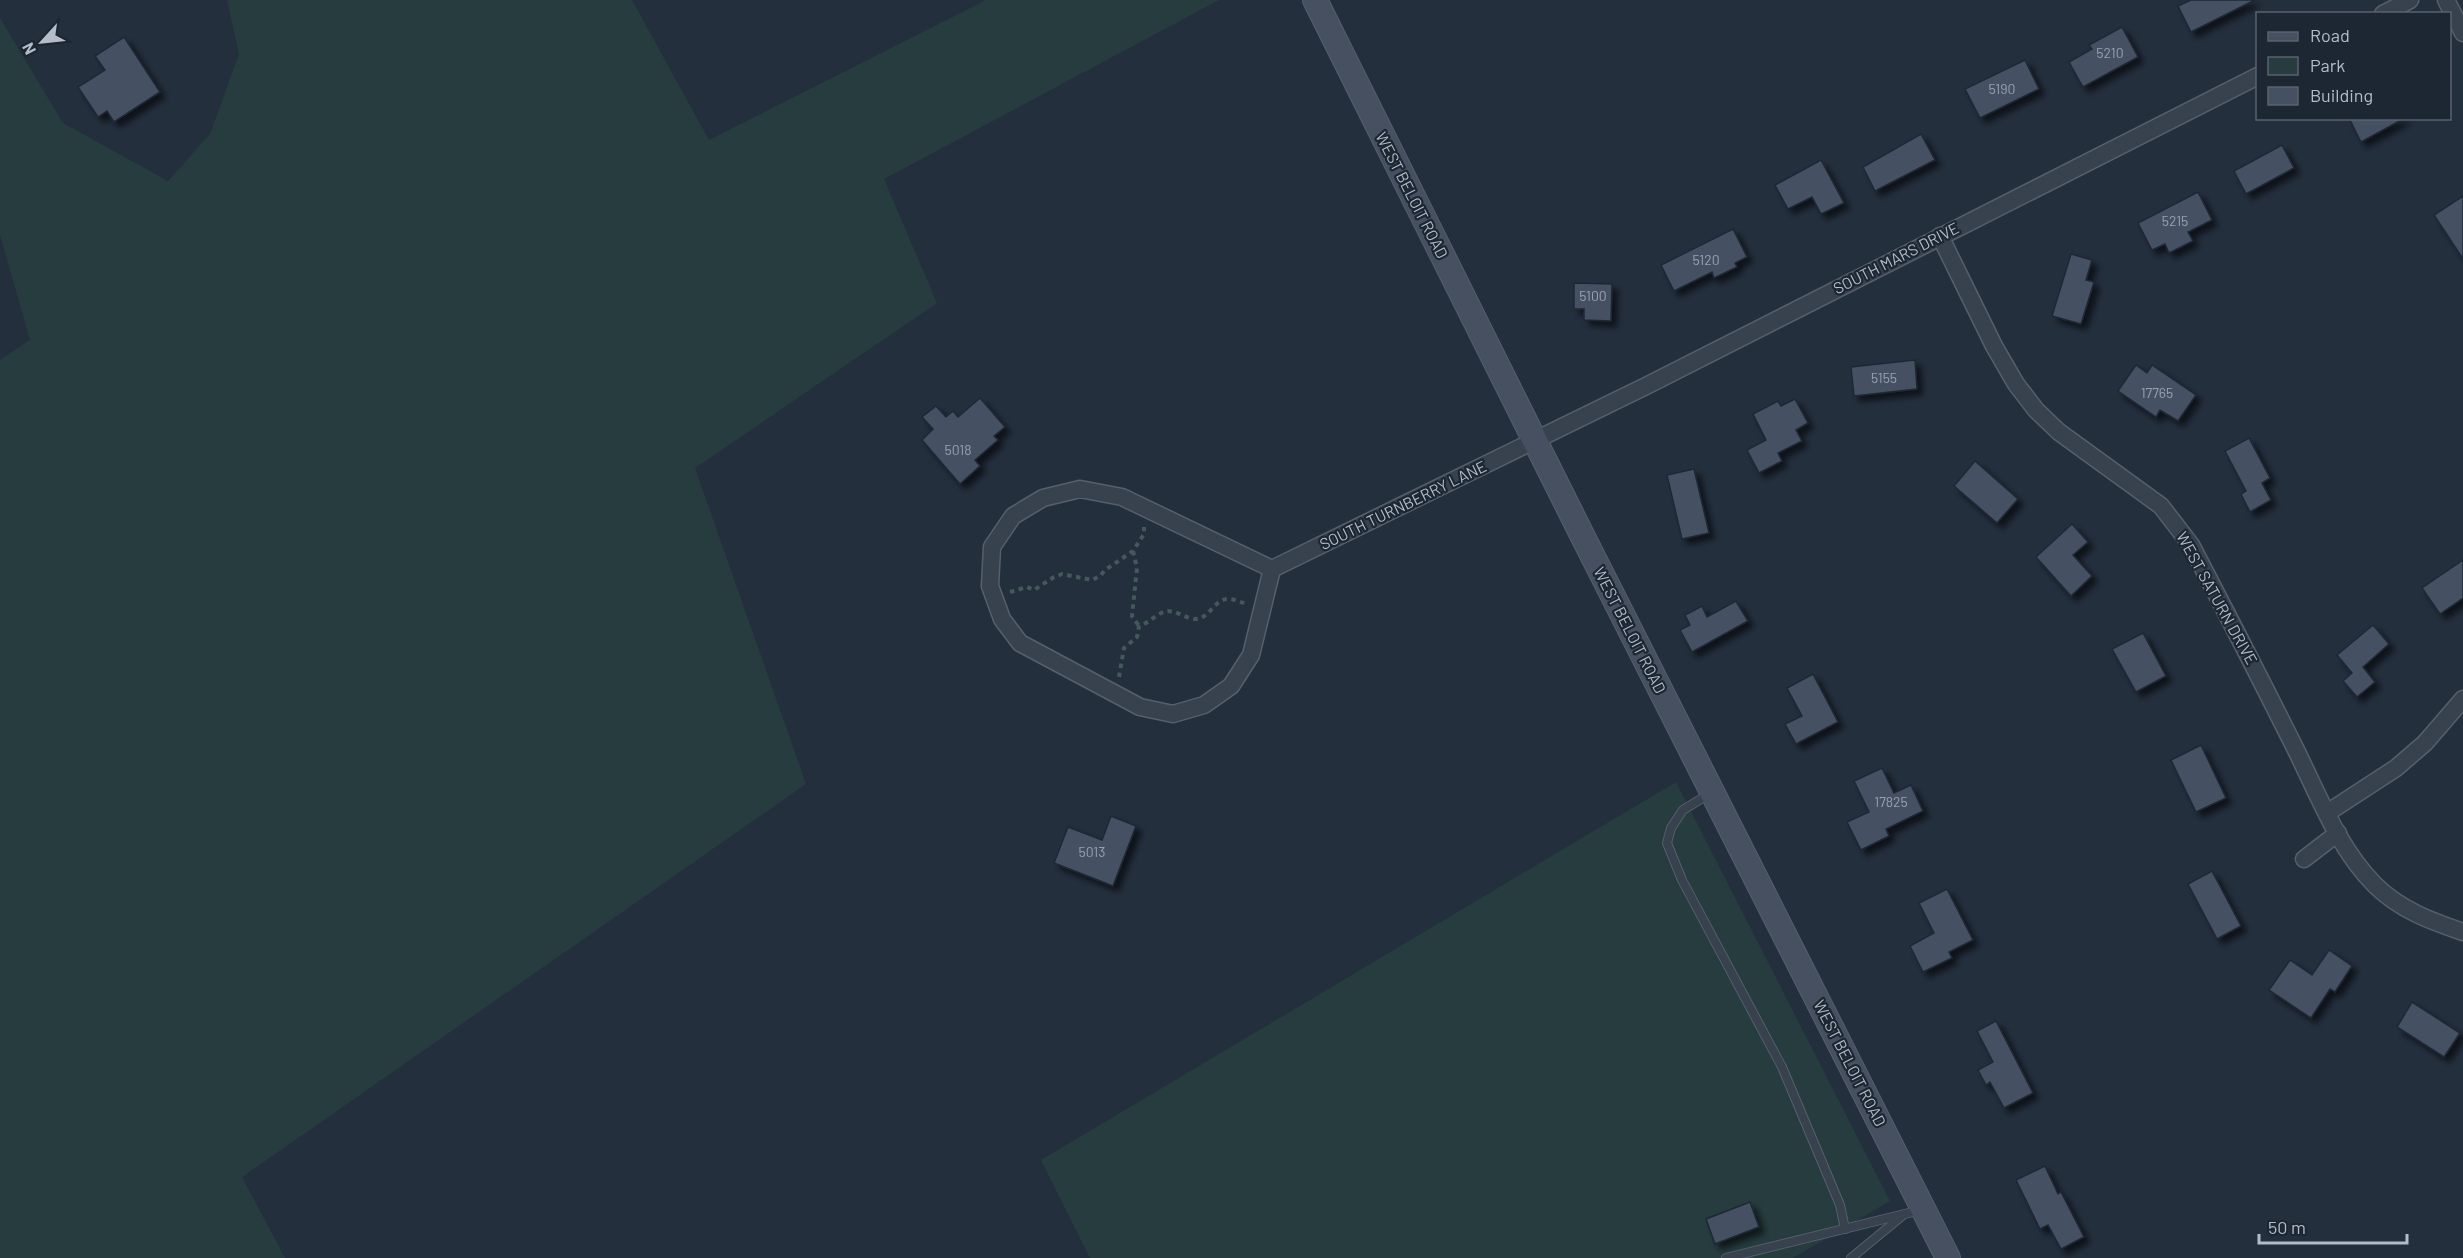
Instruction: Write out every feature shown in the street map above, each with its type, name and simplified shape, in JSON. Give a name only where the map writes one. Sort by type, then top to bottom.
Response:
[{"type":"main road","name":"WEST BELOIT ROAD","points":[[1315,0],[1712,792],[1914,1212],[1948,1258]]},
{"type":"street","points":[[2387,12],[2410,0]]},
{"type":"street","points":[[2446,0],[2463,33]]},
{"type":"street","name":"SOUTH MARS DRIVE","points":[[1535,441],[2256,77]]},
{"type":"street","name":"WEST SATURN DRIVE","points":[[1940,236],[1994,346],[2016,384],[2036,410],[2059,432],[2161,506],[2191,544],[2327,813],[2338,833],[2374,884],[2392,900],[2416,915],[2463,932]]},
{"type":"street","name":"SOUTH TURNBERRY LANE","points":[[1272,569],[1535,441]]},
{"type":"street","points":[[1080,489],[1122,497],[1147,509],[1272,569],[1251,655],[1231,686],[1204,705],[1173,714],[1140,707],[1020,643],[1002,619],[990,586],[992,547],[1013,516],[1043,498],[1080,489]]},
{"type":"street","points":[[2327,813],[2396,768],[2425,743],[2463,699]]},
{"type":"street","points":[[2304,859],[2338,833]]},
{"type":"lane","points":[[1712,792],[1683,810],[1671,828],[1667,843],[1682,880],[1782,1067],[1840,1204],[1845,1229]]},
{"type":"lane","points":[[1726,1258],[1914,1212]]},
{"type":"lane","points":[[1851,1258],[1914,1212]]},
{"type":"path","points":[[994,597],[1027,587],[1034,590],[1062,574],[1092,580],[1133,550],[1144,534],[1147,509]]},
{"type":"path","points":[[1111,691],[1121,672],[1121,657],[1124,648],[1137,637],[1139,626],[1132,616],[1137,568],[1133,550]]},
{"type":"path","points":[[1139,626],[1169,611],[1195,619],[1206,615],[1219,601],[1229,598],[1243,604],[1264,600]]},
{"type":"green space","points":[[227,0],[632,0],[709,140],[986,0],[1219,0],[884,179],[937,303],[695,468],[806,784],[242,1177],[285,1258],[0,1258],[0,360],[30,340],[0,235],[0,18],[63,123],[168,181],[210,134],[239,54]]},
{"type":"green space","points":[[1676,782],[1890,1201],[1793,1258],[1090,1258],[1041,1160]]},
{"type":"building","points":[[2191,0],[2255,0],[2191,32],[2178,6]]},
{"type":"building","points":[[2122,27],[2138,57],[2083,87],[2069,62],[2092,49],[2089,45]]},
{"type":"building","points":[[124,37],[160,92],[114,122],[107,111],[98,117],[78,87],[105,70],[95,56]]},
{"type":"building","points":[[2025,60],[2039,89],[1980,118],[1965,89]]},
{"type":"building","points":[[2350,120],[2401,120],[2361,142]]},
{"type":"building","points":[[1921,134],[1935,160],[1875,191],[1863,167]]},
{"type":"building","points":[[2282,145],[2294,168],[2246,194],[2234,171]]},
{"type":"building","points":[[1821,160],[1844,203],[1821,214],[1812,197],[1788,209],[1775,185]]},
{"type":"building","points":[[2198,192],[2212,220],[2188,232],[2193,241],[2169,253],[2165,244],[2152,250],[2138,223]]},
{"type":"building","points":[[2463,196],[2463,259],[2434,215]]},
{"type":"building","points":[[1733,229],[1747,257],[1735,263],[1737,267],[1714,278],[1712,272],[1674,291],[1661,265]]},
{"type":"building","points":[[2071,254],[2092,260],[2086,280],[2094,282],[2081,324],[2052,316]]},
{"type":"building","points":[[1574,283],[1612,284],[1611,321],[1584,320],[1584,309],[1574,309]]},
{"type":"building","points":[[1915,360],[1917,389],[1854,396],[1851,367]]},
{"type":"building","points":[[2136,365],[2147,373],[2152,365],[2196,395],[2178,421],[2160,410],[2156,417],[2118,391]]},
{"type":"building","points":[[980,398],[1005,427],[994,436],[998,440],[975,460],[980,466],[960,484],[922,440],[933,429],[922,417],[936,406],[946,417],[953,411],[958,417]]},
{"type":"building","points":[[1795,399],[1808,423],[1796,430],[1802,441],[1778,453],[1782,461],[1759,473],[1747,450],[1766,440],[1753,414],[1778,401],[1781,406]]},
{"type":"building","points":[[2249,438],[2270,478],[2262,483],[2271,500],[2250,512],[2241,494],[2246,491],[2225,451]]},
{"type":"building","points":[[1975,461],[2018,499],[1997,523],[1954,486]]},
{"type":"building","points":[[1694,469],[1709,533],[1682,539],[1667,475]]},
{"type":"building","points":[[2072,524],[2088,542],[2073,555],[2092,576],[2071,596],[2036,557]]},
{"type":"building","points":[[2463,560],[2463,598],[2440,614],[2422,588]]},
{"type":"building","points":[[1736,601],[1748,621],[1692,652],[1680,630],[1690,625],[1685,615],[1702,606],[1707,617]]},
{"type":"building","points":[[2373,625],[2389,644],[2363,667],[2375,682],[2357,697],[2343,681],[2352,673],[2337,655]]},
{"type":"building","points":[[2143,633],[2166,676],[2136,692],[2112,649]]},
{"type":"building","points":[[1813,674],[1838,722],[1796,744],[1785,724],[1802,716],[1787,688]]},
{"type":"building","points":[[2201,745],[2226,798],[2196,812],[2171,760]]},
{"type":"building","points":[[1882,768],[1894,793],[1911,785],[1923,811],[1886,829],[1889,836],[1861,850],[1847,822],[1869,812],[1854,781]]},
{"type":"building","points":[[1111,816],[1136,826],[1113,886],[1054,863],[1068,827],[1102,840]]},
{"type":"building","points":[[2212,871],[2241,926],[2217,939],[2188,884]]},
{"type":"building","points":[[1947,889],[1973,940],[1949,952],[1952,958],[1923,972],[1910,946],[1934,933],[1919,903]]},
{"type":"building","points":[[2329,950],[2352,966],[2335,992],[2330,989],[2311,1018],[2269,990],[2290,960],[2312,975]]},
{"type":"building","points":[[2412,1002],[2460,1033],[2444,1057],[2397,1027]]},
{"type":"building","points":[[1996,1021],[2033,1093],[2004,1108],[1990,1082],[1986,1085],[1978,1070],[1993,1062],[1977,1031]]},
{"type":"building","points":[[2045,1166],[2058,1194],[2061,1192],[2084,1237],[2061,1249],[2048,1225],[2040,1229],[2016,1180]]},
{"type":"building","points":[[1750,1202],[1759,1227],[1715,1244],[1706,1219]]}]
